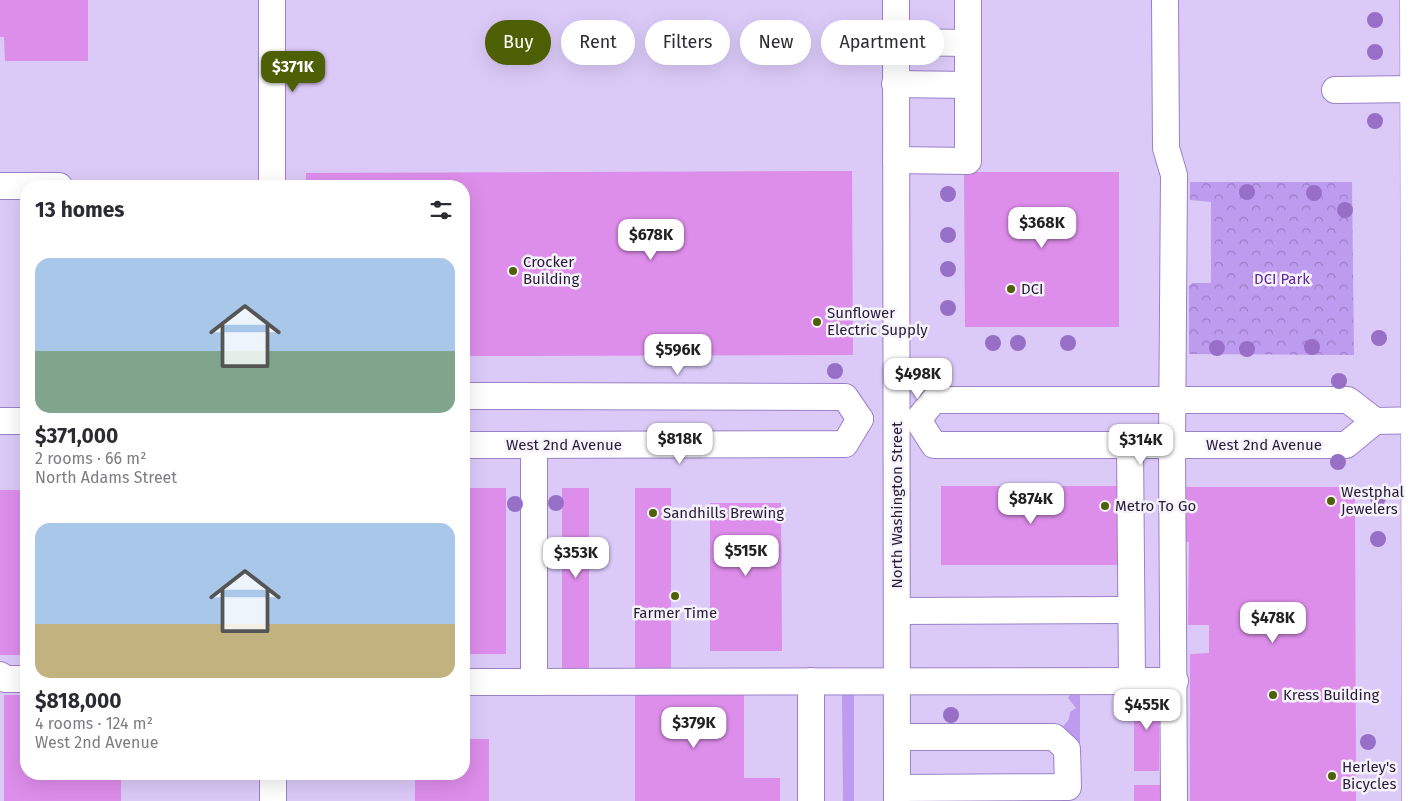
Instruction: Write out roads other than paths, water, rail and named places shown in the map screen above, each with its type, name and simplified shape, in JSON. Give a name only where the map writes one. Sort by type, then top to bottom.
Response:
[{"type":"main road","points":[[1414,0],[1421,33],[1414,89],[1421,420],[1416,801]]},
{"type":"street","points":[[272,0],[272,180]]},
{"type":"street","name":"North Washington Street","points":[[896,0],[896,20]]},
{"type":"street","points":[[896,160],[968,160],[968,0]]},
{"type":"street","points":[[1166,0],[1166,148],[1174,175],[1172,446],[1175,681],[1174,801]]},
{"type":"street","points":[[944,43],[968,43]]},
{"type":"street","name":"North Washington Street","points":[[895,65],[896,160],[907,420],[897,611],[896,795]]},
{"type":"street","points":[[895,84],[968,85]]},
{"type":"street","points":[[1335,90],[1414,89]]},
{"type":"street","points":[[0,186],[20,186]]},
{"type":"street","points":[[470,396],[845,397],[860,419],[907,420],[934,400],[1348,400],[1375,421],[1421,420]]},
{"type":"street","name":"West 2nd Avenue","points":[[470,445],[845,444],[860,419]]},
{"type":"street","name":"West 2nd Avenue","points":[[907,420],[934,446],[1346,445],[1375,421]]},
{"type":"street","points":[[0,421],[20,421]]},
{"type":"street","points":[[534,445],[534,682]]},
{"type":"street","points":[[1130,445],[1132,680]]},
{"type":"street","points":[[897,611],[1121,610]]},
{"type":"street","points":[[0,675],[5,679],[20,679]]},
{"type":"street","points":[[811,681],[811,801]]},
{"type":"street","points":[[470,682],[1175,681]]},
{"type":"street","points":[[896,737],[1054,737],[1067,748],[1068,794],[896,795]]},
{"type":"street","points":[[273,780],[273,801]]},
{"type":"place","name":"Crocker Building","points":[[513,271]]},
{"type":"place","name":"DCI","points":[[1011,289]]},
{"type":"place","name":"Sunflower Electric Supply","points":[[817,322]]},
{"type":"place","name":"Westphal Jewelers","points":[[1331,501]]},
{"type":"place","name":"Metro To Go","points":[[1105,506]]},
{"type":"place","name":"Sandhills Brewing","points":[[653,513]]},
{"type":"place","name":"Farmer Time","points":[[675,596]]},
{"type":"place","name":"Kress Building","points":[[1273,695]]},
{"type":"place","name":"Herley's Bicycles","points":[[1332,776]]},
{"type":"park label","name":"DCI Park","points":[[1282,279]]}]
